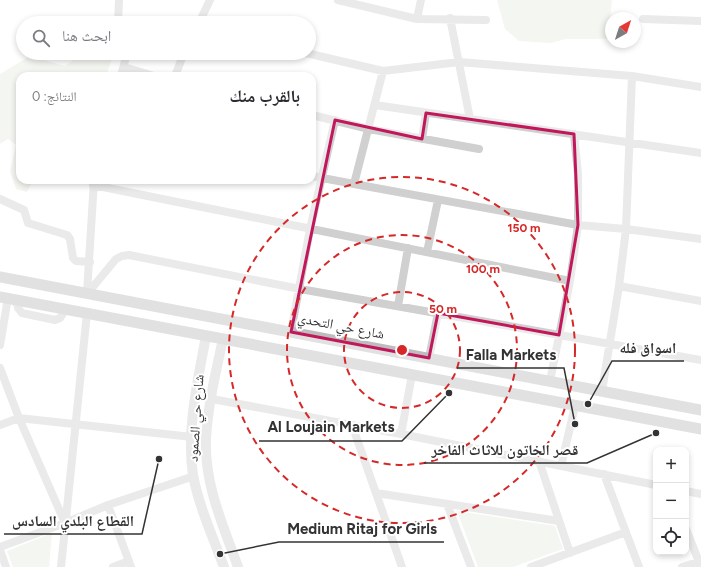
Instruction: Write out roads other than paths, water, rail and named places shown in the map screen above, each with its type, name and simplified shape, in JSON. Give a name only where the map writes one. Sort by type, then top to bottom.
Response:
[{"type":"main road","name":"شارع حي التحدي","points":[[0,277],[701,410]]},
{"type":"main road","points":[[8,298],[701,429]]},
{"type":"main road","points":[[125,320],[131,320],[137,315],[136,306],[129,302]]},
{"type":"main road","points":[[161,327],[154,322],[154,314],[160,309],[165,308]]},
{"type":"street","points":[[118,0],[118,16]]},
{"type":"street","points":[[202,16],[210,0]]},
{"type":"street","points":[[338,0],[417,19],[450,18],[486,20]]},
{"type":"street","points":[[417,19],[421,0]]},
{"type":"street","points":[[450,18],[470,119]]},
{"type":"street","points":[[643,19],[701,21]]},
{"type":"street","points":[[316,55],[383,70],[459,62],[632,76],[701,87]]},
{"type":"street","points":[[122,72],[126,60]]},
{"type":"street","points":[[177,72],[181,60]]},
{"type":"street","points":[[124,67],[141,72]]},
{"type":"street","points":[[354,184],[383,70]]},
{"type":"street","points":[[602,391],[619,286],[626,229],[632,76]]},
{"type":"street","points":[[375,105],[701,153]]},
{"type":"street","points":[[422,139],[426,113]]},
{"type":"street","points":[[316,116],[369,129],[479,149]]},
{"type":"street","points":[[291,332],[310,229],[323,179],[335,120]]},
{"type":"street","points":[[550,381],[570,281],[578,225],[579,190],[574,134]]},
{"type":"street","points":[[316,177],[578,225],[626,229],[701,239]]},
{"type":"street","points":[[87,294],[94,184]]},
{"type":"street","points":[[103,184],[310,229],[570,281]]},
{"type":"street","points":[[0,199],[24,210],[28,223],[67,235],[70,239],[73,258],[76,261],[90,262]]},
{"type":"street","points":[[427,252],[438,200]]},
{"type":"street","points":[[398,306],[408,248]]},
{"type":"street","points":[[87,294],[113,262],[118,257],[125,255],[300,289],[701,360]]},
{"type":"street","points":[[619,286],[701,301]]},
{"type":"street","points":[[0,345],[8,298]]},
{"type":"street","points":[[61,567],[74,424],[87,313]]},
{"type":"street","points":[[429,358],[438,313]]},
{"type":"street","name":"شارع حي الصمود","points":[[206,336],[195,402],[192,437],[194,476],[203,512],[224,567]]},
{"type":"street","points":[[223,339],[206,438],[209,473],[216,508],[238,567]]},
{"type":"street","points":[[0,368],[18,418],[65,523]]},
{"type":"street","points":[[200,371],[204,368],[210,368],[216,374]]},
{"type":"street","points":[[401,434],[412,375]]},
{"type":"street","points":[[212,399],[401,434],[653,484]]},
{"type":"street","points":[[560,466],[575,406]]},
{"type":"street","points":[[0,424],[18,418],[192,437]]},
{"type":"street","points":[[352,425],[402,567]]},
{"type":"street","points":[[539,461],[570,552]]},
{"type":"street","points":[[604,474],[639,567]]},
{"type":"street","points":[[0,547],[108,505],[194,476]]},
{"type":"street","points":[[689,492],[701,494]]},
{"type":"street","points":[[376,493],[559,521]]},
{"type":"street","points":[[447,504],[471,567]]},
{"type":"street","points":[[108,505],[130,564],[114,567]]},
{"type":"street","points":[[531,567],[626,532]]},
{"type":"street","points":[[682,567],[700,563],[689,536]]},
{"type":"street","points":[[0,550],[6,567]]},
{"type":"place","name":"Al Loujain Markets","points":[[449,393]]},
{"type":"place","name":"اسواق فله","points":[[588,404]]},
{"type":"place","name":"Falla Markets","points":[[575,424]]},
{"type":"place","name":"قصر الخاتون للاثاث الفاخر","points":[[656,433]]},
{"type":"place","name":"القطاع البلدي السادس","points":[[159,459]]},
{"type":"place","name":"Medium Ritaj for Girls","points":[[220,554]]}]
